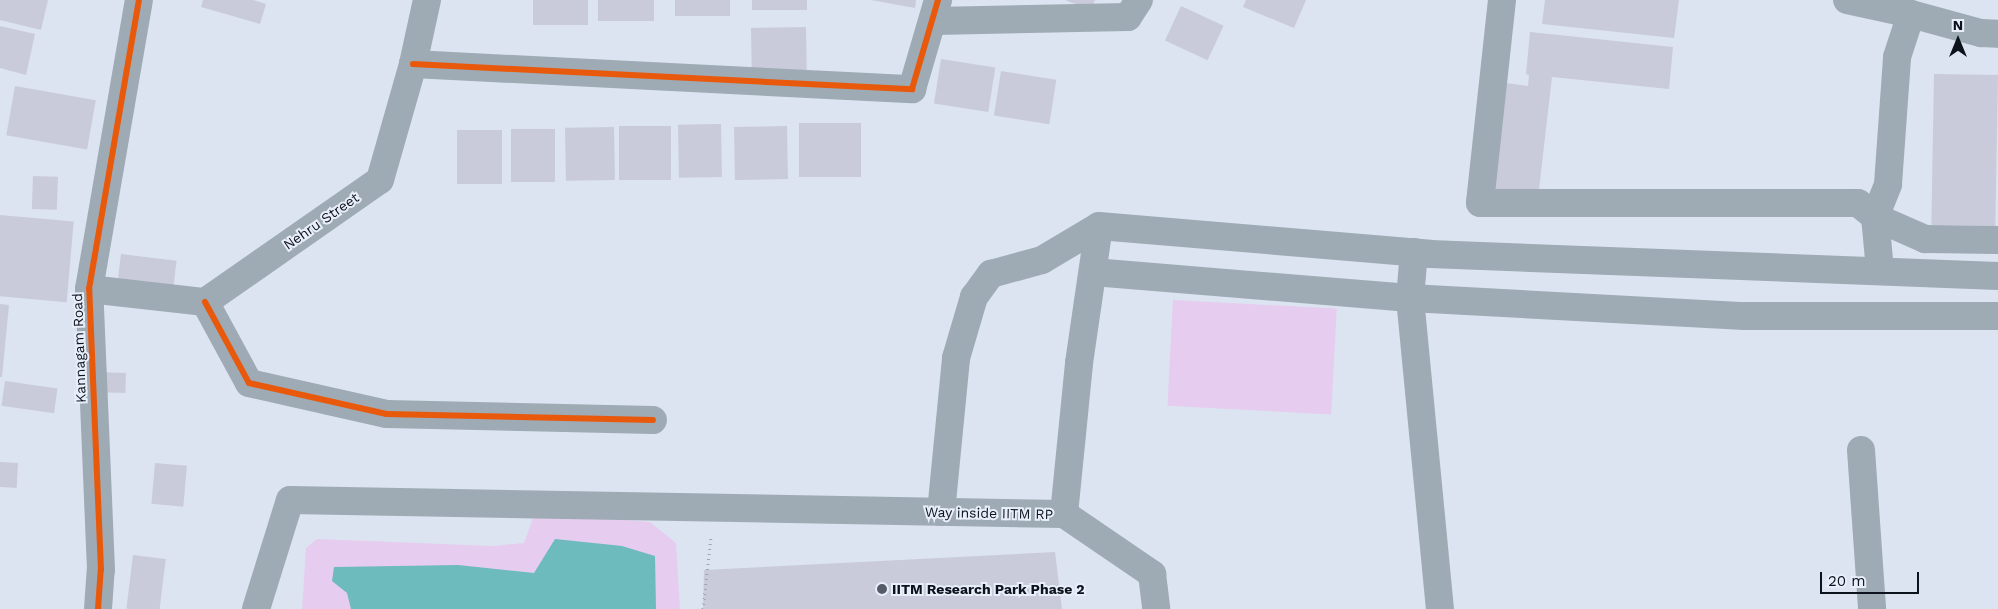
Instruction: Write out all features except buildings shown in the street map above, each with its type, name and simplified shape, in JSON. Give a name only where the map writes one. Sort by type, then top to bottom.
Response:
[{"type":"street","name":"Kannagam Road","points":[[98,609],[101,570],[89,289],[139,0]]},
{"type":"street","name":"Nehru Street","points":[[205,302],[380,180],[413,64],[427,0]]},
{"type":"street","points":[[413,64],[912,89],[936,11],[1128,17],[1139,0]]},
{"type":"street","points":[[1502,0],[1480,203],[1858,203],[1875,217],[1925,239],[1998,240]]},
{"type":"street","points":[[1847,0],[1911,14],[1981,33],[1998,34]]},
{"type":"street","points":[[1880,270],[1875,217],[1888,184],[1897,57],[1911,14]]},
{"type":"street","points":[[941,512],[956,358],[974,297],[991,274],[1042,260],[1099,226],[1414,252],[1998,276]]},
{"type":"street","name":"Way inside IITM RP","points":[[256,609],[290,500],[1064,514],[1079,363],[1099,226]]},
{"type":"street","points":[[1414,252],[1410,298],[1440,609]]},
{"type":"street","points":[[1093,272],[1410,298],[1745,316],[1998,316]]},
{"type":"street","points":[[89,289],[205,302],[249,383],[387,414],[654,420]]},
{"type":"street","points":[[1861,450],[1872,609]]},
{"type":"street","points":[[1064,514],[1152,574],[1156,609]]},
{"type":"path","points":[[703,609],[714,509]]},
{"type":"shaded area","points":[[1173,300],[1337,309],[1331,414],[1167,406]]},
{"type":"shaded area","points":[[554,514],[650,522],[676,543],[680,609],[302,609],[306,548],[317,539],[493,546],[524,543],[533,518]]},
{"type":"shaded area","points":[[555,539],[622,546],[655,556],[656,609],[351,609],[347,593],[332,581],[334,567],[458,565],[534,573]]},
{"type":"cycle path","points":[[98,609],[101,570],[89,289],[139,0]]},
{"type":"cycle path","points":[[413,64],[912,89],[938,0]]},
{"type":"cycle path","points":[[205,302],[249,383],[387,414],[653,420]]},
{"type":"place","name":"IITM Research Park Phase 2","points":[[882,589]]}]
